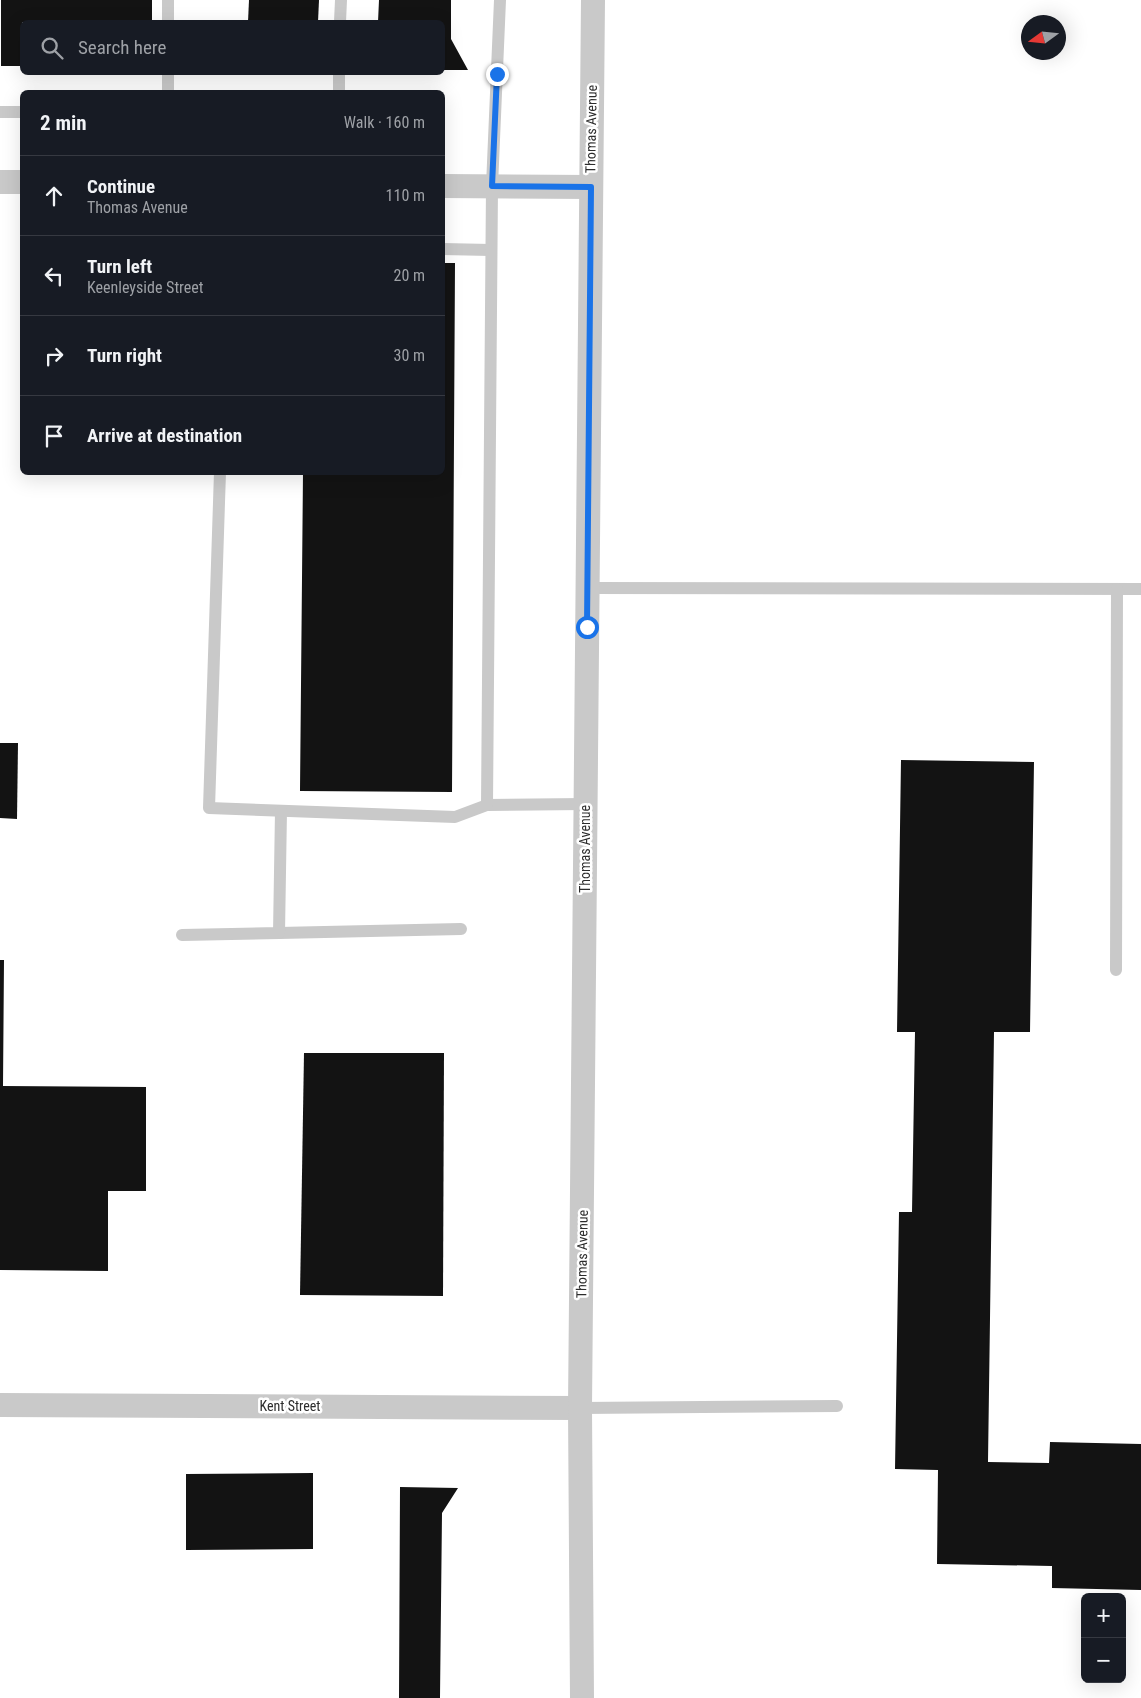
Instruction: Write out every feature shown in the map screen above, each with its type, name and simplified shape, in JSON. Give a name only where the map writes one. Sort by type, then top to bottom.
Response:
[{"type":"street","name":"Thomas Avenue","points":[[582,1698],[580,1408],[593,0]]},
{"type":"street","points":[[0,182],[20,182]]},
{"type":"street","points":[[445,186],[591,187]]},
{"type":"street","name":"Kent Street","points":[[0,1405],[580,1408]]},
{"type":"lane","points":[[168,0],[168,20]]},
{"type":"lane","points":[[340,20],[341,0]]},
{"type":"lane","points":[[487,805],[492,186],[500,0]]},
{"type":"lane","points":[[168,75],[168,90]]},
{"type":"lane","points":[[339,75],[339,90]]},
{"type":"lane","points":[[0,112],[20,112]]},
{"type":"lane","points":[[445,248],[491,250]]},
{"type":"lane","points":[[220,475],[209,808],[455,817],[487,805],[585,804]]},
{"type":"lane","points":[[587,588],[1141,589]]},
{"type":"lane","points":[[1116,970],[1117,589]]},
{"type":"lane","points":[[280,933],[281,811]]},
{"type":"lane","points":[[182,934],[461,929]]},
{"type":"lane","points":[[580,1408],[837,1406]]},
{"type":"building","points":[[1,0],[152,0],[152,20],[20,20],[20,66],[1,66]]},
{"type":"building","points":[[249,0],[319,0],[318,20],[248,20]]},
{"type":"building","points":[[379,0],[451,0],[451,39],[468,70],[445,70],[445,20],[378,20]]},
{"type":"building","points":[[445,263],[455,263],[452,792],[300,791],[303,475],[445,475]]},
{"type":"building","points":[[0,743],[18,743],[17,819],[0,818]]},
{"type":"building","points":[[901,760],[1034,762],[1030,1032],[994,1032],[988,1462],[1049,1463],[1050,1442],[1141,1444],[1141,1590],[1052,1588],[1052,1566],[937,1564],[938,1470],[895,1469],[899,1212],[912,1212],[915,1032],[897,1032]]},
{"type":"building","points":[[0,960],[4,960],[3,1086],[146,1087],[146,1191],[108,1191],[108,1271],[0,1270]]},
{"type":"building","points":[[304,1053],[444,1053],[443,1296],[300,1295]]},
{"type":"building","points":[[313,1473],[313,1549],[186,1550],[186,1474]]},
{"type":"building","points":[[400,1487],[458,1488],[442,1513],[440,1698],[399,1698]]},
{"type":"route","points":[[497,74],[492,186],[591,187],[587,627]]}]
